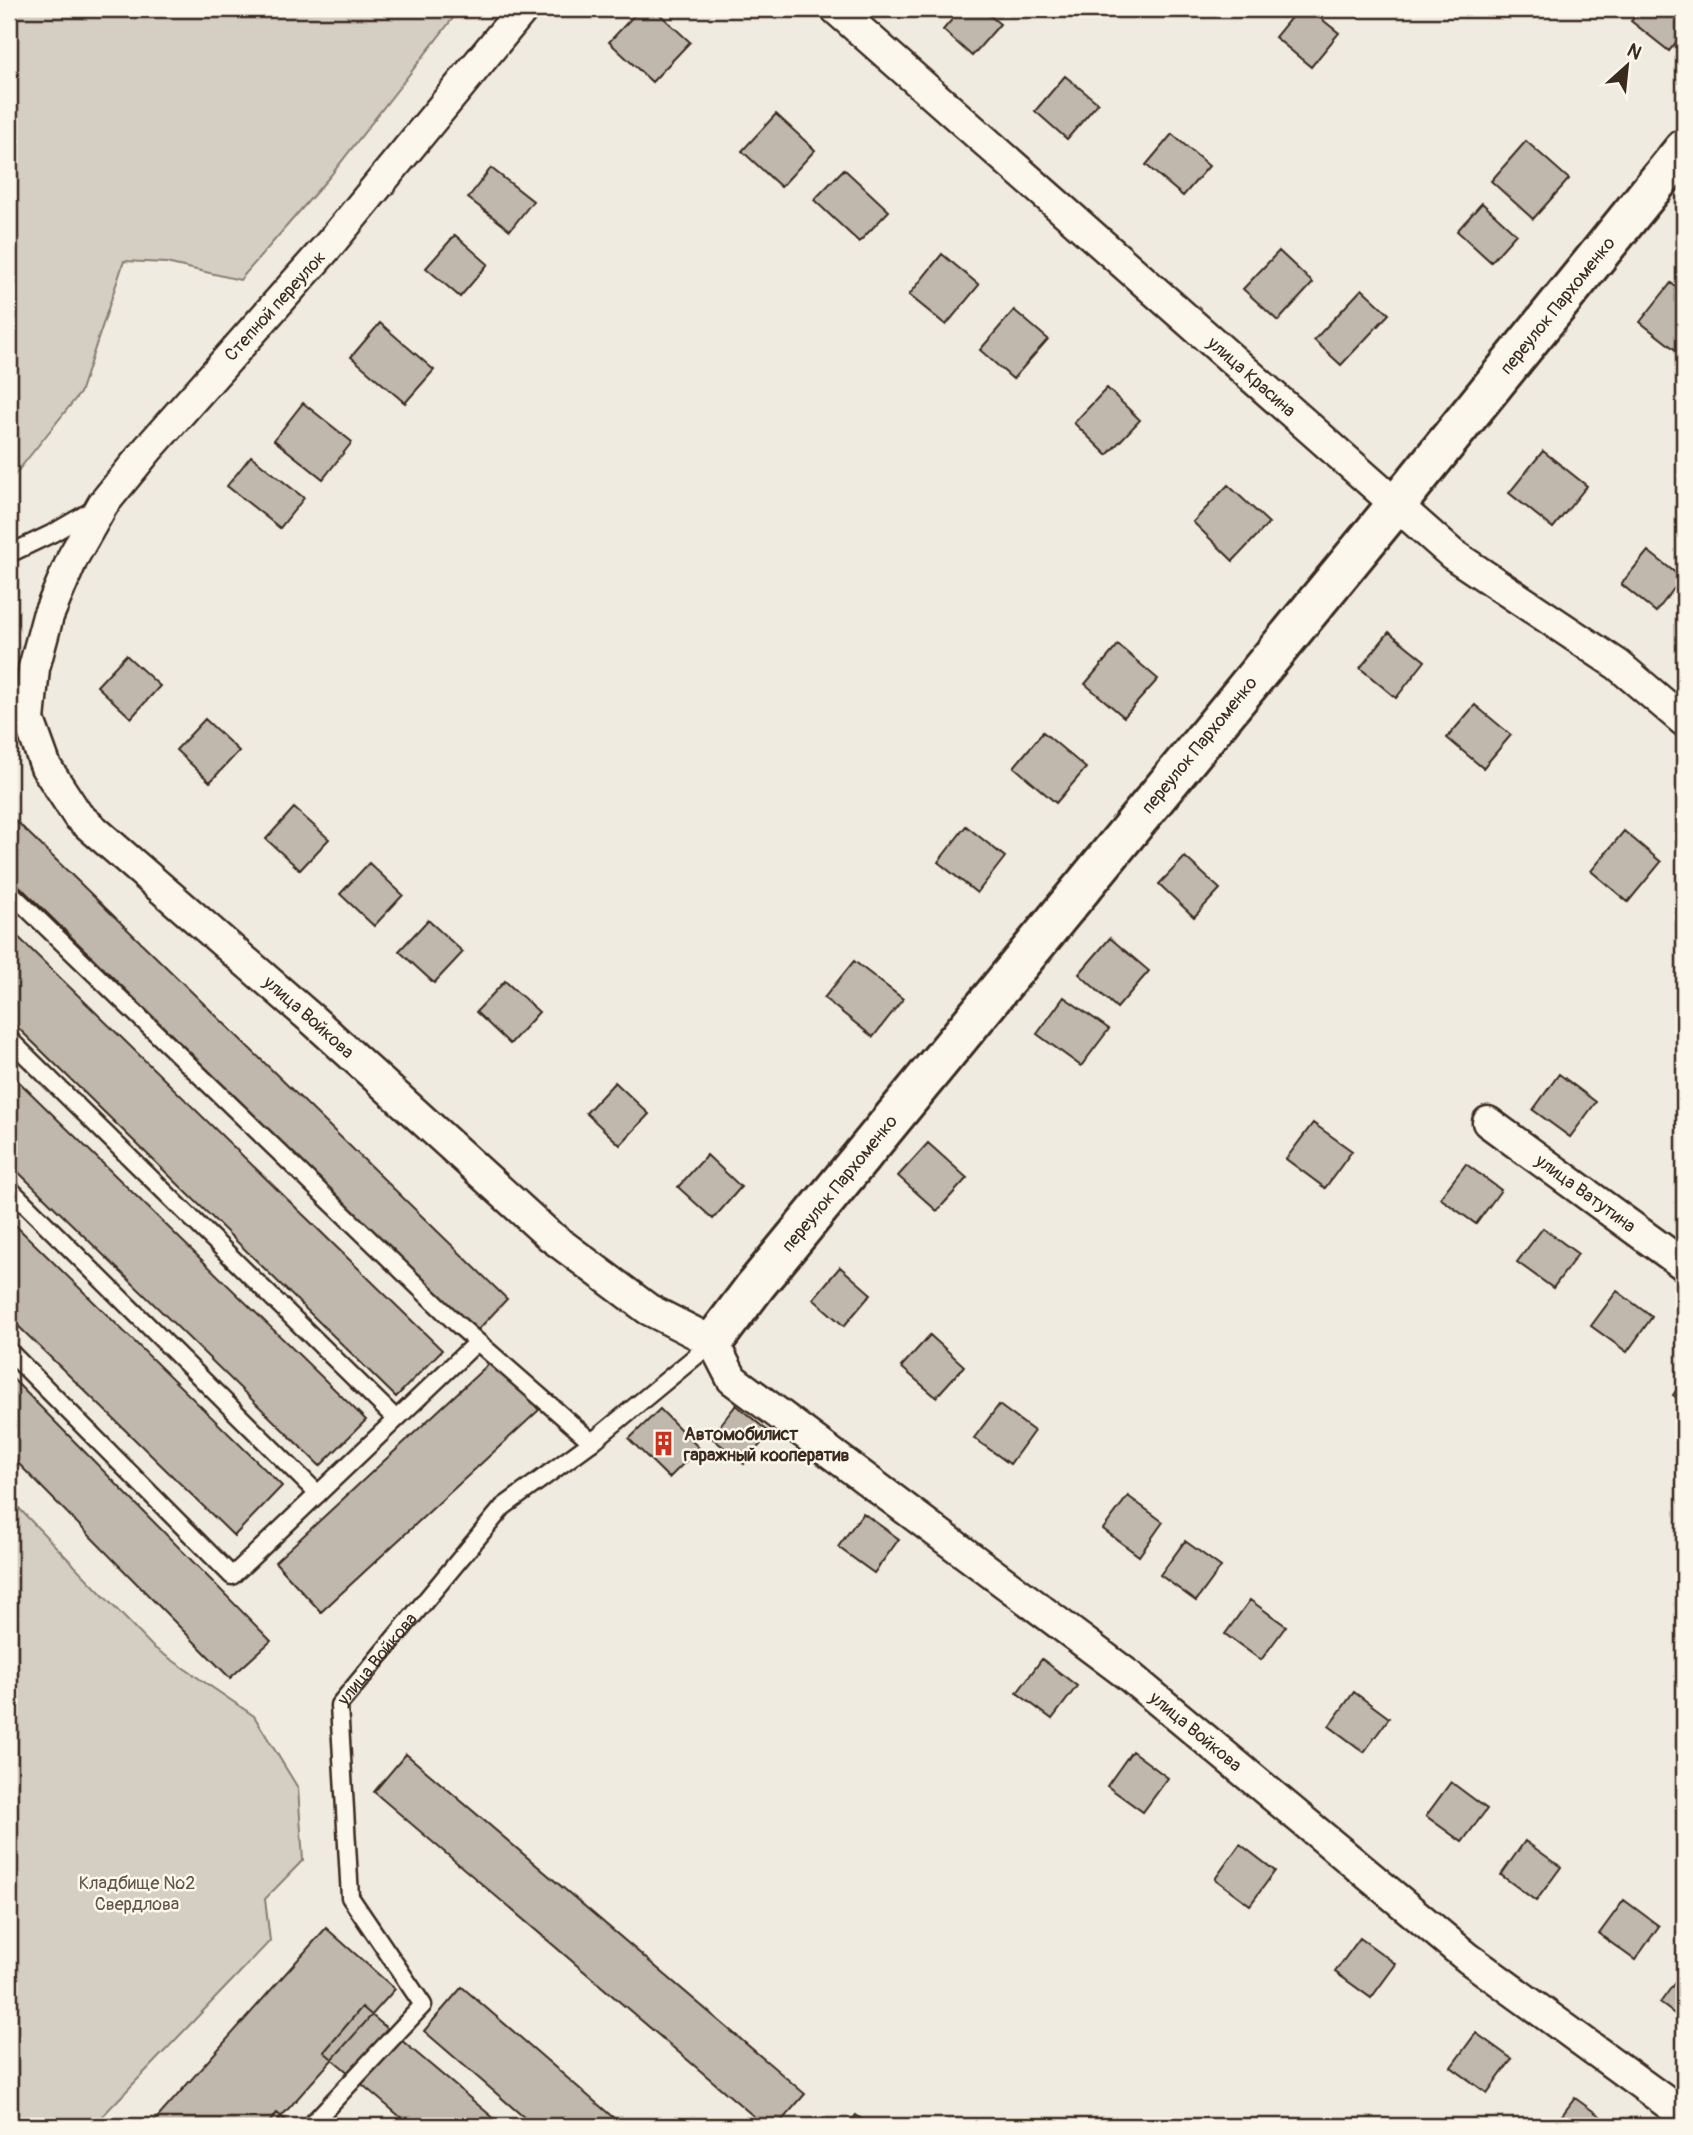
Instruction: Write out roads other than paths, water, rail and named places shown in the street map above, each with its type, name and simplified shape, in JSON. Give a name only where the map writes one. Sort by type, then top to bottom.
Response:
[{"type":"street","name":"Степной переулок","points":[[48,616],[73,557],[103,505],[148,449],[328,246],[523,9]]},
{"type":"street","name":"улица Красина","points":[[836,9],[1452,554],[1618,665],[1684,721]]},
{"type":"street","name":"переулок Пархоменко","points":[[713,1342],[756,1285],[1398,504],[1684,149]]},
{"type":"street","name":"улица Войкова","points":[[48,616],[34,668],[29,720],[46,767],[78,816],[314,1021],[549,1235],[648,1309],[713,1342],[732,1379],[1128,1675],[1468,1958],[1684,2115]]},
{"type":"street","name":"улица Ватутина","points":[[1488,1122],[1684,1265]]},
{"type":"lane","points":[[9,554],[103,505]]},
{"type":"lane","points":[[9,891],[477,1342],[592,1442]]},
{"type":"lane","points":[[9,1039],[396,1419]]},
{"type":"lane","points":[[9,1188],[318,1494]]},
{"type":"lane","points":[[9,1351],[232,1576],[477,1342]]},
{"type":"lane","name":"улица Войкова","points":[[310,2126],[423,2005],[350,1897],[339,1705],[503,1507],[592,1442],[713,1342]]},
{"type":"place","name":"Автомобилист гаражный кооператив","points":[[664,1444]]},
{"type":"park label","name":"Кладбище №2 Свердлова","points":[[137,1893]]}]
